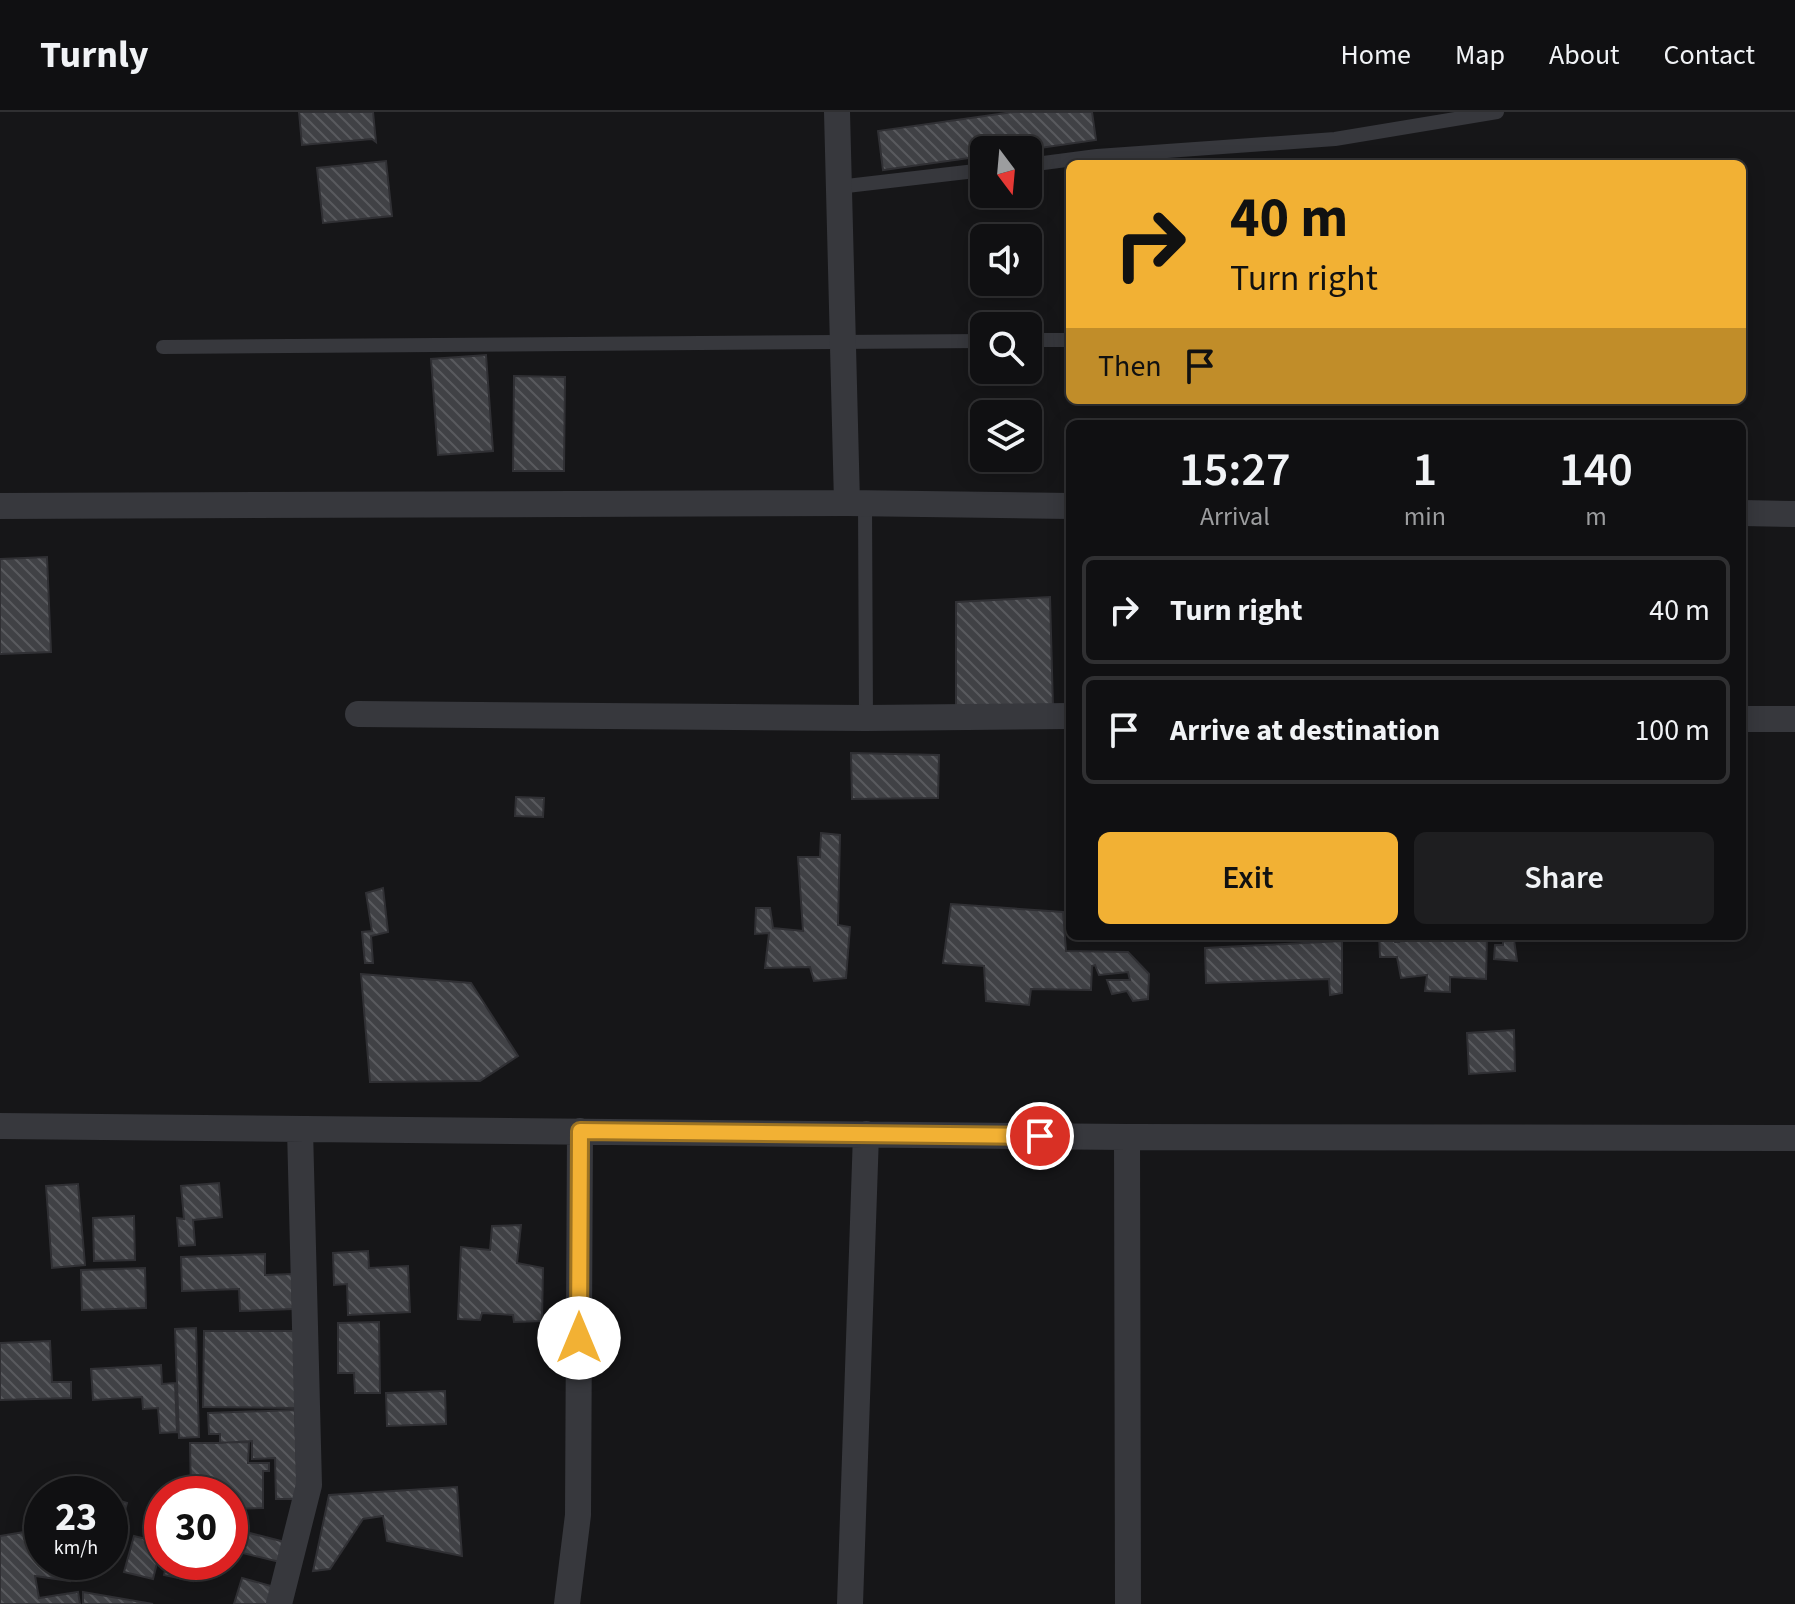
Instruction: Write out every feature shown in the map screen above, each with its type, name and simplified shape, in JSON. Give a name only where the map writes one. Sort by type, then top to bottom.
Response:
[{"type":"street","points":[[837,112],[843,343],[856,503]]},
{"type":"street","points":[[0,506],[856,503],[1066,506]]},
{"type":"street","points":[[1746,513],[1795,514]]},
{"type":"street","points":[[358,714],[866,718],[1066,716]]},
{"type":"street","points":[[1746,719],[1795,719]]},
{"type":"street","points":[[0,1126],[1127,1137],[1795,1138]]},
{"type":"street","points":[[279,1604],[309,1485],[300,1129]]},
{"type":"street","points":[[567,1604],[578,1515],[580,1131]]},
{"type":"street","points":[[850,1604],[866,1134]]},
{"type":"street","points":[[1127,1137],[1128,1604]]},
{"type":"lane","points":[[1066,160],[1335,139],[1497,112]]},
{"type":"lane","points":[[1042,163],[1066,160]]},
{"type":"lane","points":[[838,187],[970,172]]},
{"type":"lane","points":[[1042,340],[1066,340]]},
{"type":"lane","points":[[163,347],[970,341]]},
{"type":"lane","points":[[856,503],[866,718]]},
{"type":"building","points":[[299,112],[373,112],[376,142],[372,139],[302,145]]},
{"type":"building","points":[[1013,112],[1092,112],[1096,140],[1042,148],[1042,136],[970,136],[970,158],[883,170],[878,131]]},
{"type":"building","points":[[386,161],[392,216],[323,223],[317,168]]},
{"type":"building","points":[[486,355],[493,451],[438,455],[431,359]]},
{"type":"building","points":[[514,376],[565,377],[564,471],[513,471]]},
{"type":"building","points":[[47,557],[51,652],[0,654],[0,559]]},
{"type":"building","points":[[1050,597],[1053,708],[956,708],[956,602]]},
{"type":"building","points":[[851,753],[939,755],[938,798],[852,799]]},
{"type":"building","points":[[516,797],[544,798],[543,817],[515,816]]},
{"type":"building","points":[[821,833],[840,835],[838,925],[850,927],[846,978],[814,981],[810,967],[765,968],[769,933],[755,934],[756,908],[770,908],[773,928],[803,931],[798,857],[820,857]]},
{"type":"building","points":[[383,888],[388,932],[371,936],[373,963],[365,963],[362,932],[372,931],[366,893]]},
{"type":"building","points":[[951,904],[1063,912],[1066,951],[1128,952],[1149,974],[1148,999],[1133,1001],[1127,991],[1112,994],[1107,980],[1130,980],[1128,972],[1099,975],[1095,965],[1092,966],[1091,990],[1031,989],[1029,1005],[986,1001],[984,966],[943,963]]},
{"type":"building","points":[[1379,940],[1487,940],[1486,979],[1450,977],[1450,992],[1425,991],[1427,975],[1401,978],[1397,957],[1380,957]]},
{"type":"building","points":[[1503,940],[1514,940],[1517,961],[1494,959],[1495,945],[1503,945]]},
{"type":"building","points":[[1342,941],[1342,993],[1330,995],[1329,979],[1206,983],[1205,948]]},
{"type":"building","points":[[361,974],[471,983],[518,1056],[480,1081],[370,1082]]},
{"type":"building","points":[[1514,1030],[1515,1071],[1469,1074],[1467,1033]]},
{"type":"building","points":[[219,1183],[222,1217],[193,1220],[195,1245],[179,1246],[177,1218],[184,1219],[181,1186]]},
{"type":"building","points":[[78,1184],[85,1265],[52,1268],[46,1186]]},
{"type":"building","points":[[134,1216],[135,1260],[94,1261],[93,1218]]},
{"type":"building","points":[[521,1225],[517,1263],[543,1268],[542,1321],[514,1322],[513,1315],[482,1313],[480,1320],[458,1319],[461,1247],[490,1250],[492,1226]]},
{"type":"building","points":[[368,1251],[369,1268],[408,1266],[410,1312],[348,1315],[347,1284],[334,1285],[333,1253]]},
{"type":"building","points":[[265,1254],[265,1275],[292,1274],[293,1309],[240,1311],[239,1289],[182,1291],[181,1257]]},
{"type":"building","points":[[145,1268],[146,1308],[82,1310],[81,1270]]},
{"type":"building","points":[[379,1322],[380,1393],[355,1393],[354,1373],[338,1373],[338,1323]]},
{"type":"building","points":[[196,1328],[199,1437],[179,1438],[175,1329]]},
{"type":"building","points":[[204,1331],[298,1331],[297,1408],[203,1407]]},
{"type":"building","points":[[50,1341],[52,1382],[71,1382],[71,1398],[0,1400],[0,1343]]},
{"type":"building","points":[[161,1365],[162,1384],[175,1383],[177,1432],[160,1433],[158,1408],[143,1409],[142,1397],[93,1400],[91,1369]]},
{"type":"building","points":[[445,1391],[446,1424],[387,1426],[386,1393]]},
{"type":"building","points":[[295,1410],[298,1499],[276,1499],[275,1458],[252,1459],[252,1441],[220,1443],[220,1434],[209,1434],[208,1413]]},
{"type":"building","points":[[249,1442],[248,1463],[269,1463],[269,1471],[263,1471],[263,1508],[248,1508],[248,1476],[191,1476],[190,1443]]},
{"type":"building","points":[[457,1487],[462,1556],[387,1541],[383,1516],[363,1519],[330,1569],[313,1571],[329,1495]]},
{"type":"building","points":[[24,1532],[24,1580],[36,1580],[39,1598],[78,1592],[80,1604],[0,1604],[0,1536]]},
{"type":"building","points":[[248,1533],[285,1542],[280,1562],[248,1554]]},
{"type":"building","points":[[134,1536],[144,1538],[144,1577],[128,1573],[128,1558]]},
{"type":"building","points":[[241,1580],[278,1588],[274,1604],[234,1604]]},
{"type":"building","points":[[83,1592],[153,1604],[83,1604]]},
{"type":"route","points":[[579,1338],[580,1131],[1040,1136]]}]
